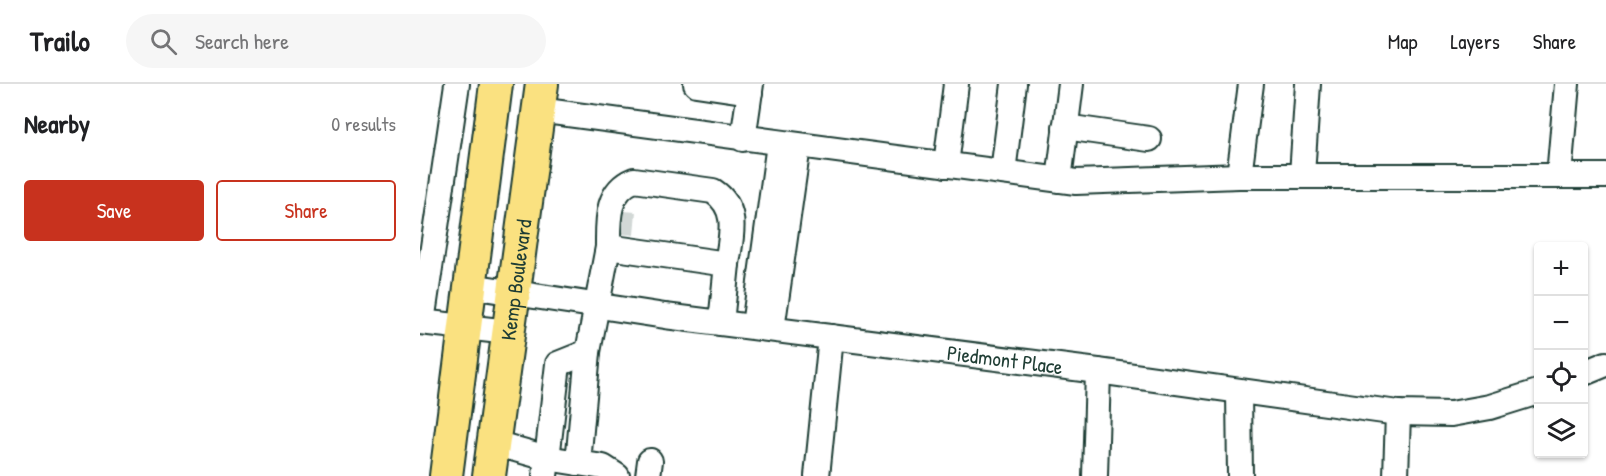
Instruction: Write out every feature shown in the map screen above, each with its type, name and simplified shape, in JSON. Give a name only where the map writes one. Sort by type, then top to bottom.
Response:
[{"type":"main road","name":"Kemp Boulevard","points":[[446,476],[496,84]]},
{"type":"main road","name":"Kemp Boulevard","points":[[489,476],[540,97]]},
{"type":"street","points":[[457,84],[421,322],[509,332]]},
{"type":"street","points":[[696,84],[751,88],[743,139]]},
{"type":"street","points":[[946,165],[956,84]]},
{"type":"street","points":[[1003,172],[1014,84]]},
{"type":"street","points":[[1059,180],[1071,84]]},
{"type":"street","points":[[1239,176],[1251,84]]},
{"type":"street","points":[[1302,175],[1308,84]]},
{"type":"street","points":[[1559,176],[1567,84]]},
{"type":"street","points":[[540,97],[743,139],[1076,182],[1302,175],[1606,176]]},
{"type":"street","points":[[1065,127],[1149,139]]},
{"type":"street","points":[[763,328],[789,145]]},
{"type":"street","points":[[619,235],[612,197],[622,185],[634,180],[713,191],[722,197],[732,214],[733,223],[721,323]]},
{"type":"street","points":[[578,463],[588,352],[619,235],[622,185]]},
{"type":"street","points":[[619,235],[727,264]]},
{"type":"street","name":"Piedmont Place","points":[[470,286],[721,323],[1098,371],[1398,413],[1460,413],[1534,393]]},
{"type":"street","points":[[817,476],[831,336]]},
{"type":"street","points":[[546,467],[558,364],[588,352]]},
{"type":"street","points":[[1588,371],[1606,364]]},
{"type":"street","points":[[1095,476],[1098,371]]},
{"type":"street","points":[[1239,392],[1240,476]]},
{"type":"street","points":[[1396,476],[1398,413]]},
{"type":"street","points":[[494,443],[546,467],[578,463],[603,467],[617,476]]},
{"type":"tunnel","points":[[622,234],[624,211]]}]
